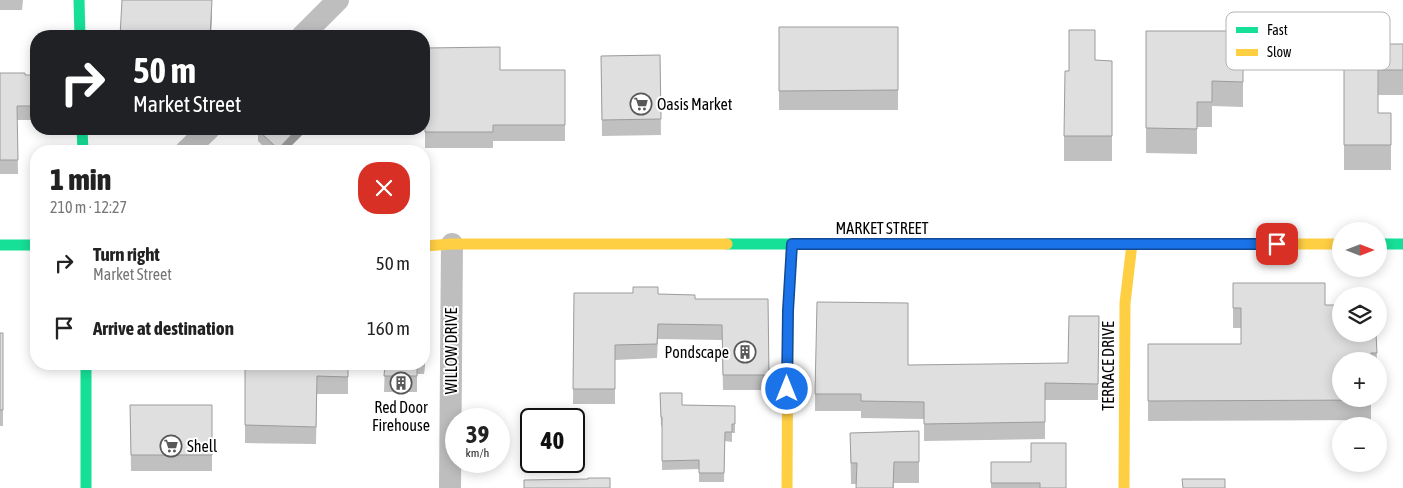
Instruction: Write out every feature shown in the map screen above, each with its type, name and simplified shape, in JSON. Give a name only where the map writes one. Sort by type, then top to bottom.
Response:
[{"type":"main road","points":[[79,0],[80,30]]},
{"type":"main road","points":[[0,245],[30,244]]},
{"type":"main road","name":"MARKET STREET","points":[[430,246],[452,244],[1332,244]]},
{"type":"main road","points":[[787,488],[788,311],[792,244]]},
{"type":"main road","name":"TERRACE DRIVE","points":[[1124,488],[1125,303],[1132,244]]},
{"type":"main road","points":[[1388,244],[1403,244]]},
{"type":"main road","points":[[86,370],[86,488]]},
{"type":"street","points":[[308,30],[338,0]]},
{"type":"street","points":[[192,145],[203,135]]},
{"type":"street","name":"WILLOW DRIVE","points":[[450,488],[452,244]]},
{"type":"building","points":[[122,0],[212,0],[210,30],[120,30]]},
{"type":"building","points":[[779,27],[898,27],[898,90],[779,91]]},
{"type":"building","points":[[1069,30],[1095,30],[1095,60],[1112,61],[1112,136],[1064,136],[1065,71],[1069,71]]},
{"type":"building","points":[[1146,31],[1226,31],[1226,70],[1243,70],[1243,82],[1212,81],[1212,102],[1197,102],[1197,129],[1146,128]]},
{"type":"building","points":[[1390,44],[1403,44],[1403,70],[1390,70]]},
{"type":"building","points":[[500,47],[500,70],[565,70],[565,125],[493,125],[493,132],[430,132],[430,48]]},
{"type":"building","points":[[660,55],[661,119],[602,120],[601,56]]},
{"type":"building","points":[[1344,70],[1378,70],[1378,113],[1391,113],[1391,145],[1344,145]]},
{"type":"building","points":[[0,73],[25,73],[25,75],[30,75],[30,106],[17,106],[18,160],[0,160]]},
{"type":"building","points":[[263,135],[291,135],[282,145],[274,145]]},
{"type":"building","points":[[1233,283],[1325,283],[1325,305],[1332,305],[1332,342],[1376,342],[1377,352],[1332,352],[1332,400],[1148,401],[1148,344],[1241,344],[1241,308],[1233,308]]},
{"type":"building","points":[[633,287],[658,287],[658,294],[695,295],[695,299],[768,299],[769,375],[723,375],[722,325],[658,324],[657,344],[615,345],[615,389],[573,389],[574,293],[633,293]]},
{"type":"building","points":[[817,302],[908,303],[908,365],[1068,363],[1069,316],[1099,316],[1098,384],[1045,383],[1045,422],[924,424],[924,402],[861,401],[861,394],[815,394]]},
{"type":"building","points":[[0,333],[3,333],[3,410],[0,410]]},
{"type":"building","points":[[245,370],[348,370],[348,377],[317,376],[316,427],[245,425]]},
{"type":"building","points":[[384,370],[417,370],[417,376],[384,376]]},
{"type":"building","points":[[660,393],[682,393],[682,405],[735,406],[735,424],[732,424],[732,432],[725,432],[724,473],[699,473],[699,460],[662,461]]},
{"type":"building","name":"Shell","points":[[130,405],[212,405],[212,455],[131,455]]},
{"type":"building","points":[[919,431],[919,462],[894,462],[893,488],[856,488],[857,463],[851,463],[850,433]]},
{"type":"building","points":[[1031,443],[1066,443],[1066,488],[1040,488],[1040,483],[991,483],[991,462],[1031,462]]},
{"type":"building","points":[[610,478],[610,488],[524,488],[524,480]]},
{"type":"building","points":[[1182,479],[1225,479],[1225,488],[1183,488]]},
{"type":"traffic: fast","points":[[79,0],[80,30]]},
{"type":"traffic: fast","points":[[82,135],[83,145]]},
{"type":"traffic: fast","points":[[727,244],[1190,244]]},
{"type":"traffic: fast","points":[[1388,244],[1403,244]]},
{"type":"traffic: fast","points":[[0,245],[30,245]]},
{"type":"traffic: fast","points":[[86,370],[86,488]]},
{"type":"traffic: slow","points":[[430,246],[727,244]]},
{"type":"traffic: slow","points":[[787,488],[788,311],[792,244]]},
{"type":"traffic: slow","points":[[1124,488],[1125,303],[1132,244]]},
{"type":"traffic: slow","points":[[1190,244],[1332,244]]},
{"type":"place","name":"Oasis Market","points":[[641,104]]},
{"type":"place","name":"Pondscape","points":[[745,352]]},
{"type":"place","name":"Red Door Firehouse","points":[[401,383]]},
{"type":"place","name":"Shell","points":[[171,446]]},
{"type":"route","points":[[787,389],[788,311],[792,244],[1277,244]]}]
